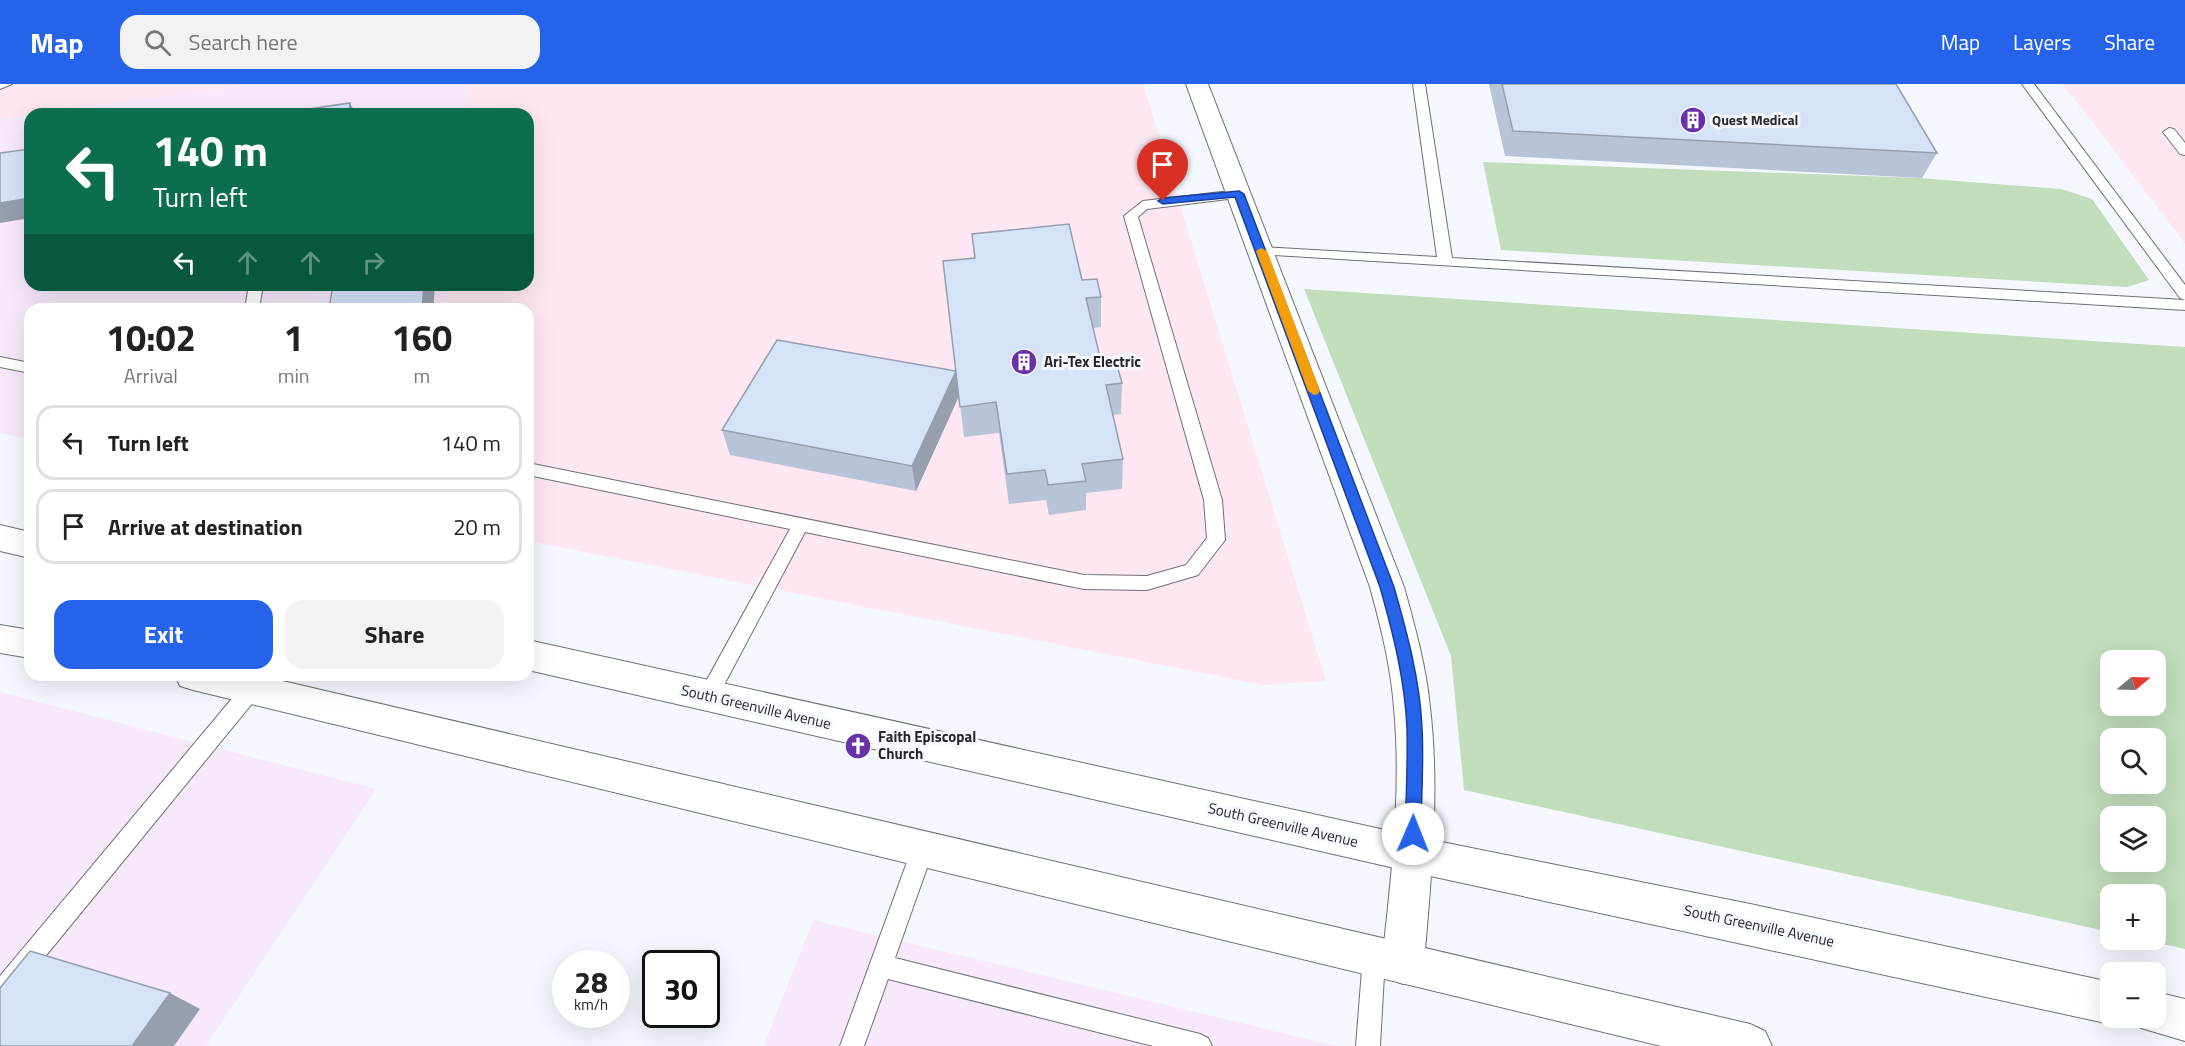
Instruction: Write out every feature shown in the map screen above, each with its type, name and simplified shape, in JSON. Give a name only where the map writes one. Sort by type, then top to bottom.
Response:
[{"type":"main road","points":[[1197,84],[1387,587],[1406,659],[1414,727],[1412,854],[1389,960]]},
{"type":"main road","points":[[0,538],[24,544]]},
{"type":"main road","points":[[0,639],[24,643]]},
{"type":"main road","name":"South Greenville Avenue","points":[[534,656],[1412,854],[1755,925],[2100,1001]]},
{"type":"main road","points":[[225,681],[922,850],[1750,1046]]},
{"type":"main road","points":[[2166,1015],[2185,1020]]},
{"type":"lane","points":[[0,85],[6,84]]},
{"type":"lane","points":[[1419,84],[1445,262]]},
{"type":"lane","points":[[2028,84],[2185,295]]},
{"type":"lane","points":[[2169,132],[2185,151]]},
{"type":"lane","points":[[534,470],[1084,582],[1147,583],[1192,570],[1216,540],[1213,500],[1131,216],[1143,205],[1239,194]]},
{"type":"lane","points":[[1261,251],[2185,305]]},
{"type":"lane","points":[[0,362],[24,367]]},
{"type":"lane","points":[[708,696],[801,524]]},
{"type":"lane","points":[[0,994],[252,688]]},
{"type":"lane","points":[[852,1046],[922,850]]},
{"type":"lane","points":[[1368,1046],[1389,960]]},
{"type":"lane","points":[[881,966],[1200,1046]]},
{"type":"shaded area","points":[[0,84],[251,84],[79,108],[24,108],[24,116],[0,119]]},
{"type":"shaded area","points":[[251,84],[468,84],[466,108],[78,108]]},
{"type":"shaded area","points":[[468,84],[1143,84],[1326,681],[1264,685],[534,542],[534,303],[446,303],[448,291],[534,291],[534,108],[466,108]]},
{"type":"shaded area","points":[[2062,84],[2185,84],[2185,244],[2097,128]]},
{"type":"shaded area","points":[[24,116],[24,291],[448,291],[446,303],[24,303],[24,438],[0,433],[0,119]]},
{"type":"shaded area","points":[[0,692],[376,789],[206,1046],[0,1046]]},
{"type":"shaded area","points":[[813,920],[1337,1046],[764,1046]]},
{"type":"green space","points":[[1483,162],[1919,178],[2061,189],[2092,199],[2149,280],[2127,287],[1501,250]]},
{"type":"green space","points":[[1304,289],[2185,347],[2185,949],[2166,945],[2166,884],[2100,884],[2100,930],[1464,790],[1451,656]]},
{"type":"building","name":"Quest Medical","points":[[1502,84],[1896,84],[1937,153],[1513,131]]},
{"type":"building","points":[[350,103],[350,108],[316,108]]},
{"type":"building","points":[[24,150],[24,199],[0,203],[0,153]]},
{"type":"building","name":"Ari-Tex Electric","points":[[1069,224],[1082,280],[1097,279],[1101,297],[1086,298],[1102,366],[1117,365],[1122,383],[1106,385],[1123,459],[1082,464],[1086,481],[1048,485],[1045,470],[1007,474],[996,402],[960,407],[943,261],[975,258],[972,234]]},
{"type":"building","points":[[332,291],[424,291],[422,303],[330,303]]},
{"type":"building","points":[[777,340],[956,371],[912,466],[722,430]]},
{"type":"building","points":[[30,951],[170,993],[132,1046],[0,1046],[0,988]]},
{"type":"slow traffic","points":[[1261,251],[1314,391]]},
{"type":"place","name":"Quest Medical","points":[[1693,120]]},
{"type":"place","name":"Ari-Tex Electric","points":[[1024,362]]},
{"type":"place","name":"Faith Episcopal Church","points":[[858,746]]},
{"type":"route","points":[[1163,201],[1239,194],[1387,587],[1397,621],[1406,659],[1414,727],[1413,834]]}]
